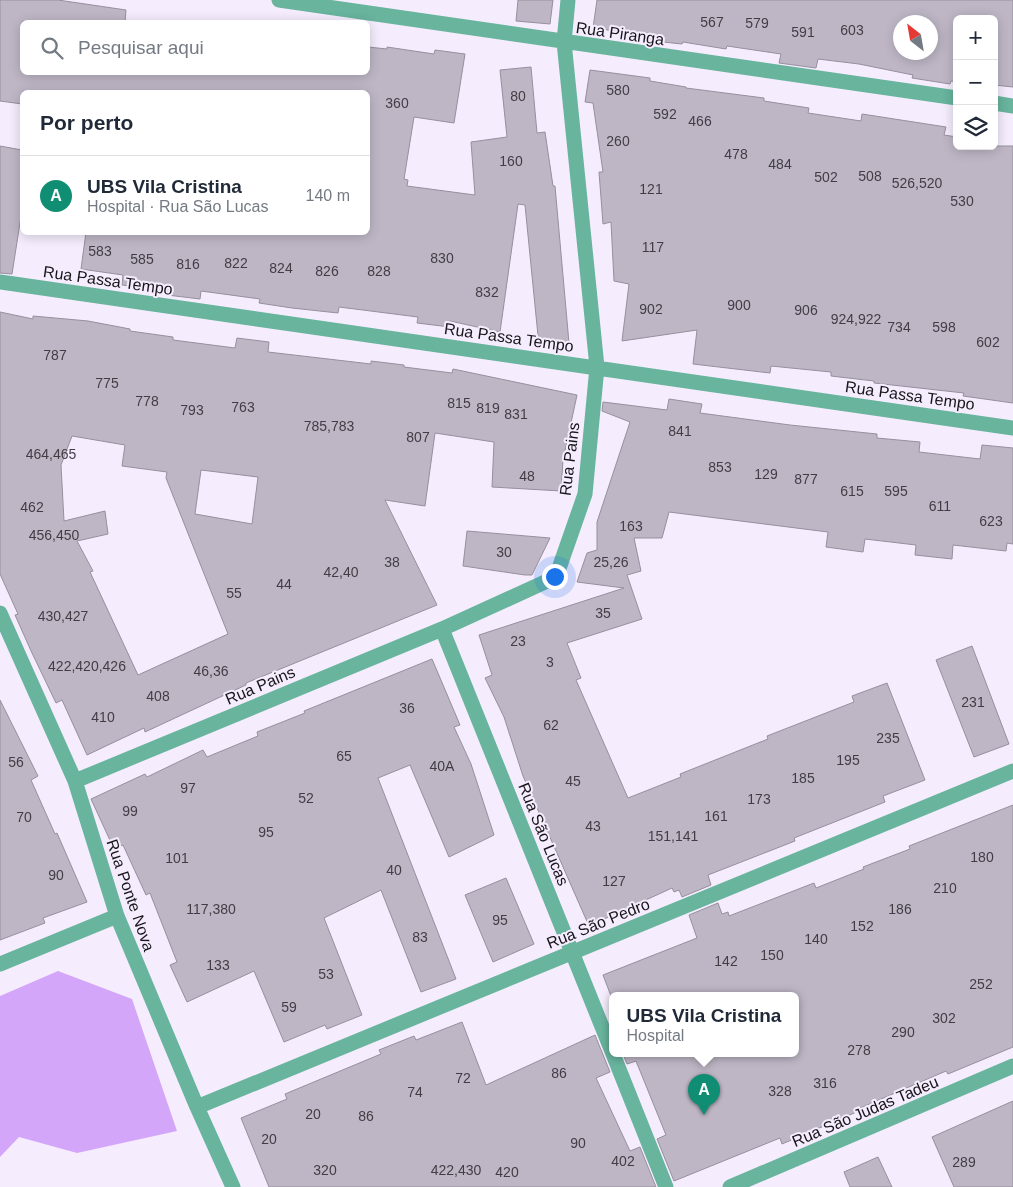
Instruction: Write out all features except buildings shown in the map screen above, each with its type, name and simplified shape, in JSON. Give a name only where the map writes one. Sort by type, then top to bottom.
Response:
[{"type":"street","name":"Rua Piranga","points":[[279,0],[953,97]]},
{"type":"street","name":"Rua Pains","points":[[75,781],[442,629],[556,576],[585,494],[597,367],[564,42],[568,0]]},
{"type":"street","points":[[998,104],[1013,106]]},
{"type":"street","name":"Rua Passa Tempo","points":[[0,282],[1013,428]]},
{"type":"street","name":"Rua Ponte Nova","points":[[0,616],[75,781],[117,916],[197,1107],[234,1187]]},
{"type":"street","name":"Rua São Lucas","points":[[442,629],[609,1044]]},
{"type":"street","name":"Rua São Pedro","points":[[197,1107],[1013,771]]},
{"type":"street","points":[[0,964],[117,916]]},
{"type":"street","name":"Rua São Lucas","points":[[614,1057],[666,1187]]},
{"type":"street","name":"Rua São Judas Tadeu","points":[[730,1187],[1013,1066]]},
{"type":"shaded area","points":[[58,971],[132,999],[177,1131],[77,1153],[19,1137],[0,1157],[0,996]]},
{"type":"place","name":"UBS Vila Cristina","points":[[704,1115]]}]
